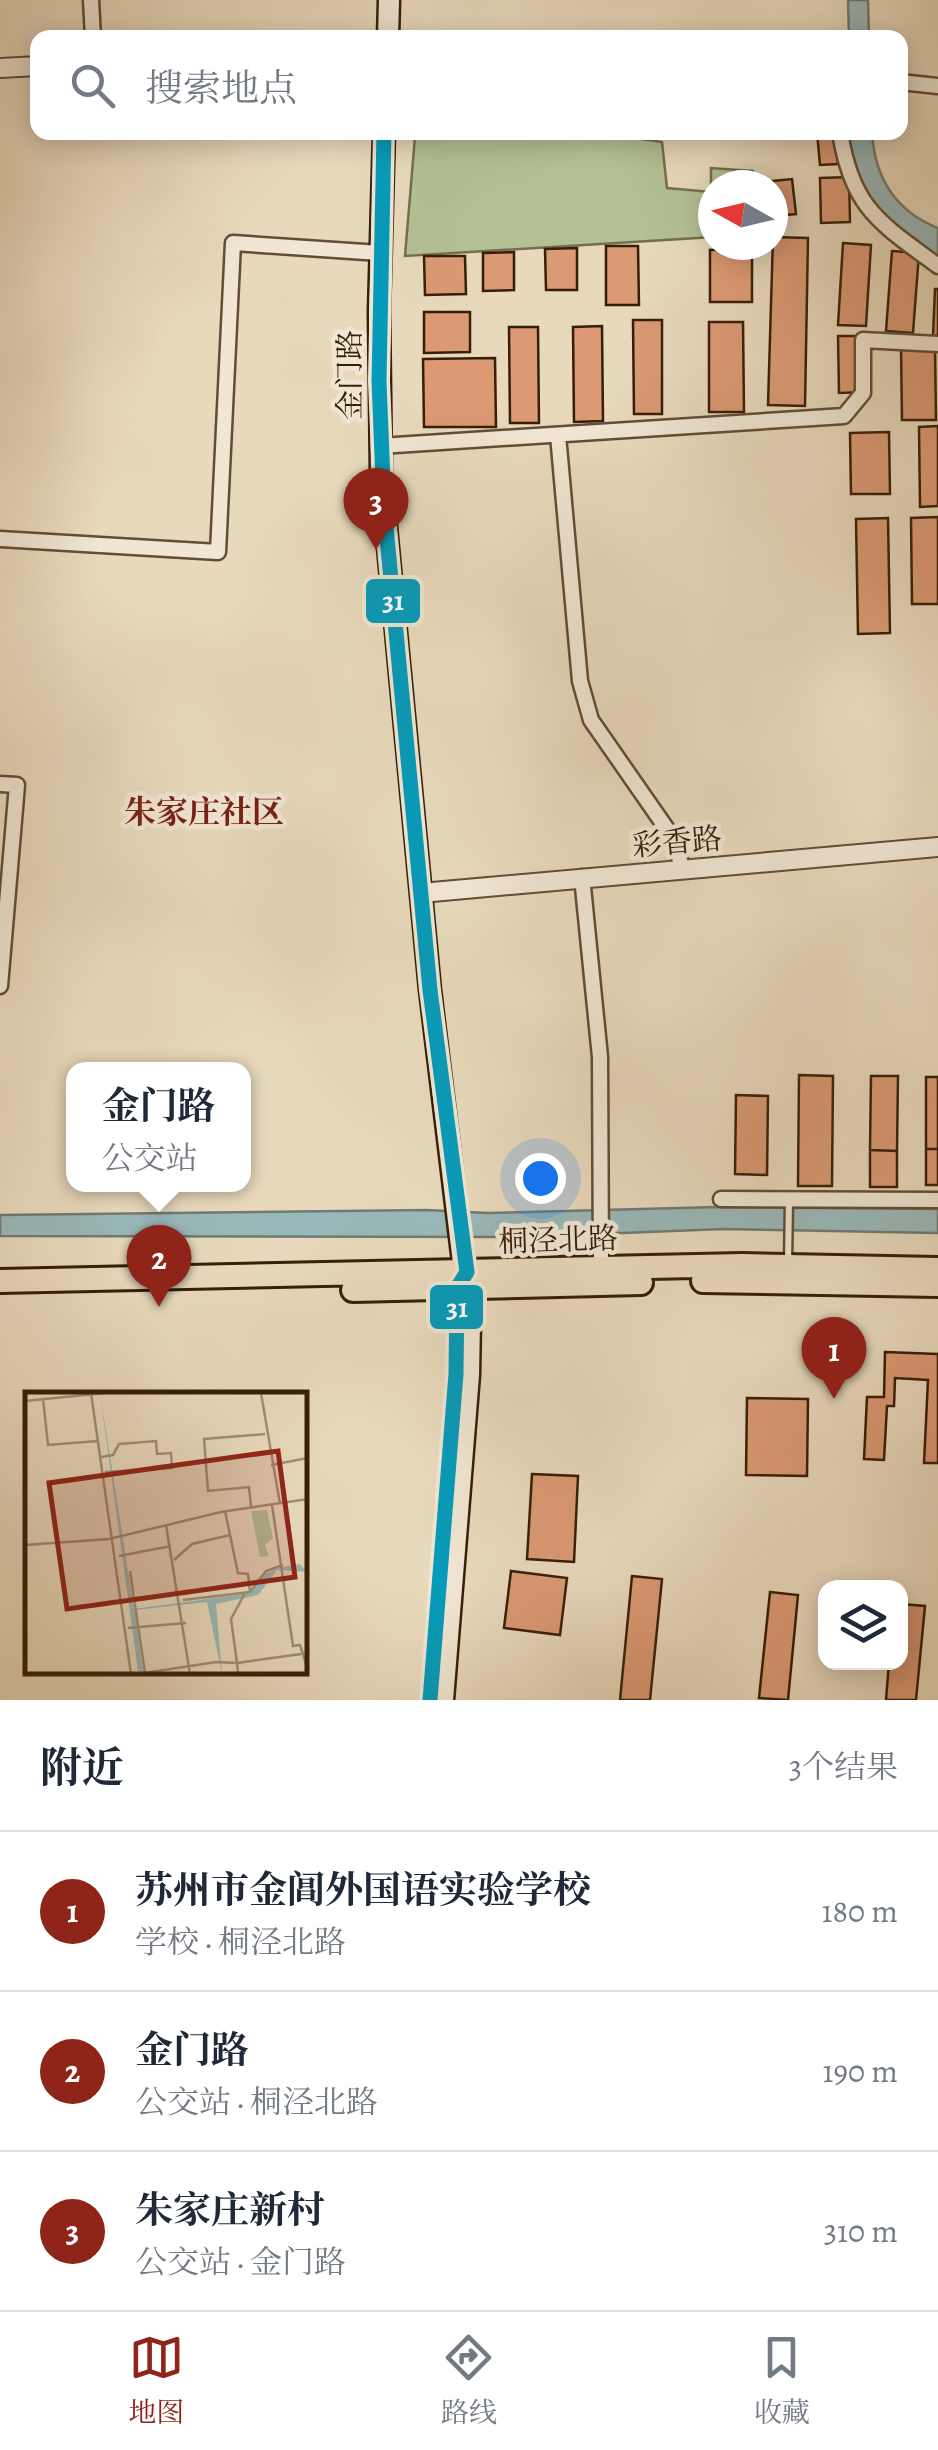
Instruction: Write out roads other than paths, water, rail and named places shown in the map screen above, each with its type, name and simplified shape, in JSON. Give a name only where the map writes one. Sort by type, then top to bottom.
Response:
[{"type":"main road","points":[[388,30],[389,0]]},
{"type":"main road","name":"金门路","points":[[384,140],[380,446],[421,893],[457,1200],[469,1375],[443,1700]]},
{"type":"main road","name":"桐泾北路","points":[[0,1295],[600,1268],[788,1264],[938,1269]]},
{"type":"main road","name":"金门路","points":[[430,1700],[464,1274]]},
{"type":"main road","name":"桐泾北路","points":[[0,1281],[464,1274],[938,1285]]},
{"type":"street","points":[[91,0],[93,30]]},
{"type":"street","points":[[0,68],[30,66]]},
{"type":"street","points":[[908,83],[938,86]]},
{"type":"street","points":[[841,140],[845,164],[864,206],[938,266]]},
{"type":"street","points":[[0,539],[218,552],[233,243],[380,254]]},
{"type":"street","points":[[380,446],[844,416],[864,392],[862,340],[938,344]]},
{"type":"street","points":[[558,434],[580,681],[591,720],[671,835],[684,869]]},
{"type":"street","points":[[0,784],[17,785],[0,986]]},
{"type":"street","name":"彩香路","points":[[421,893],[938,848]]},
{"type":"street","points":[[582,877],[600,1057],[600,1268]]},
{"type":"street","points":[[721,1199],[938,1200]]},
{"type":"lane","points":[[788,1264],[789,1202]]},
{"type":"water","points":[[848,0],[868,0],[869,30],[849,30]]},
{"type":"water","points":[[850,140],[873,140],[890,191],[910,212],[938,228],[938,259],[877,207],[866,193]]},
{"type":"water","points":[[716,1207],[938,1209],[938,1233],[724,1229],[521,1237],[0,1236],[0,1215],[427,1210],[487,1213]]},
{"type":"place","name":"朱家庄新村","points":[[376,550]]},
{"type":"place","name":"金门路","points":[[159,1307]]},
{"type":"place","name":"苏州市金阊外国语实验学校","points":[[834,1399]]},
{"type":"district","name":"朱家庄社区","points":[[204,812]]}]
